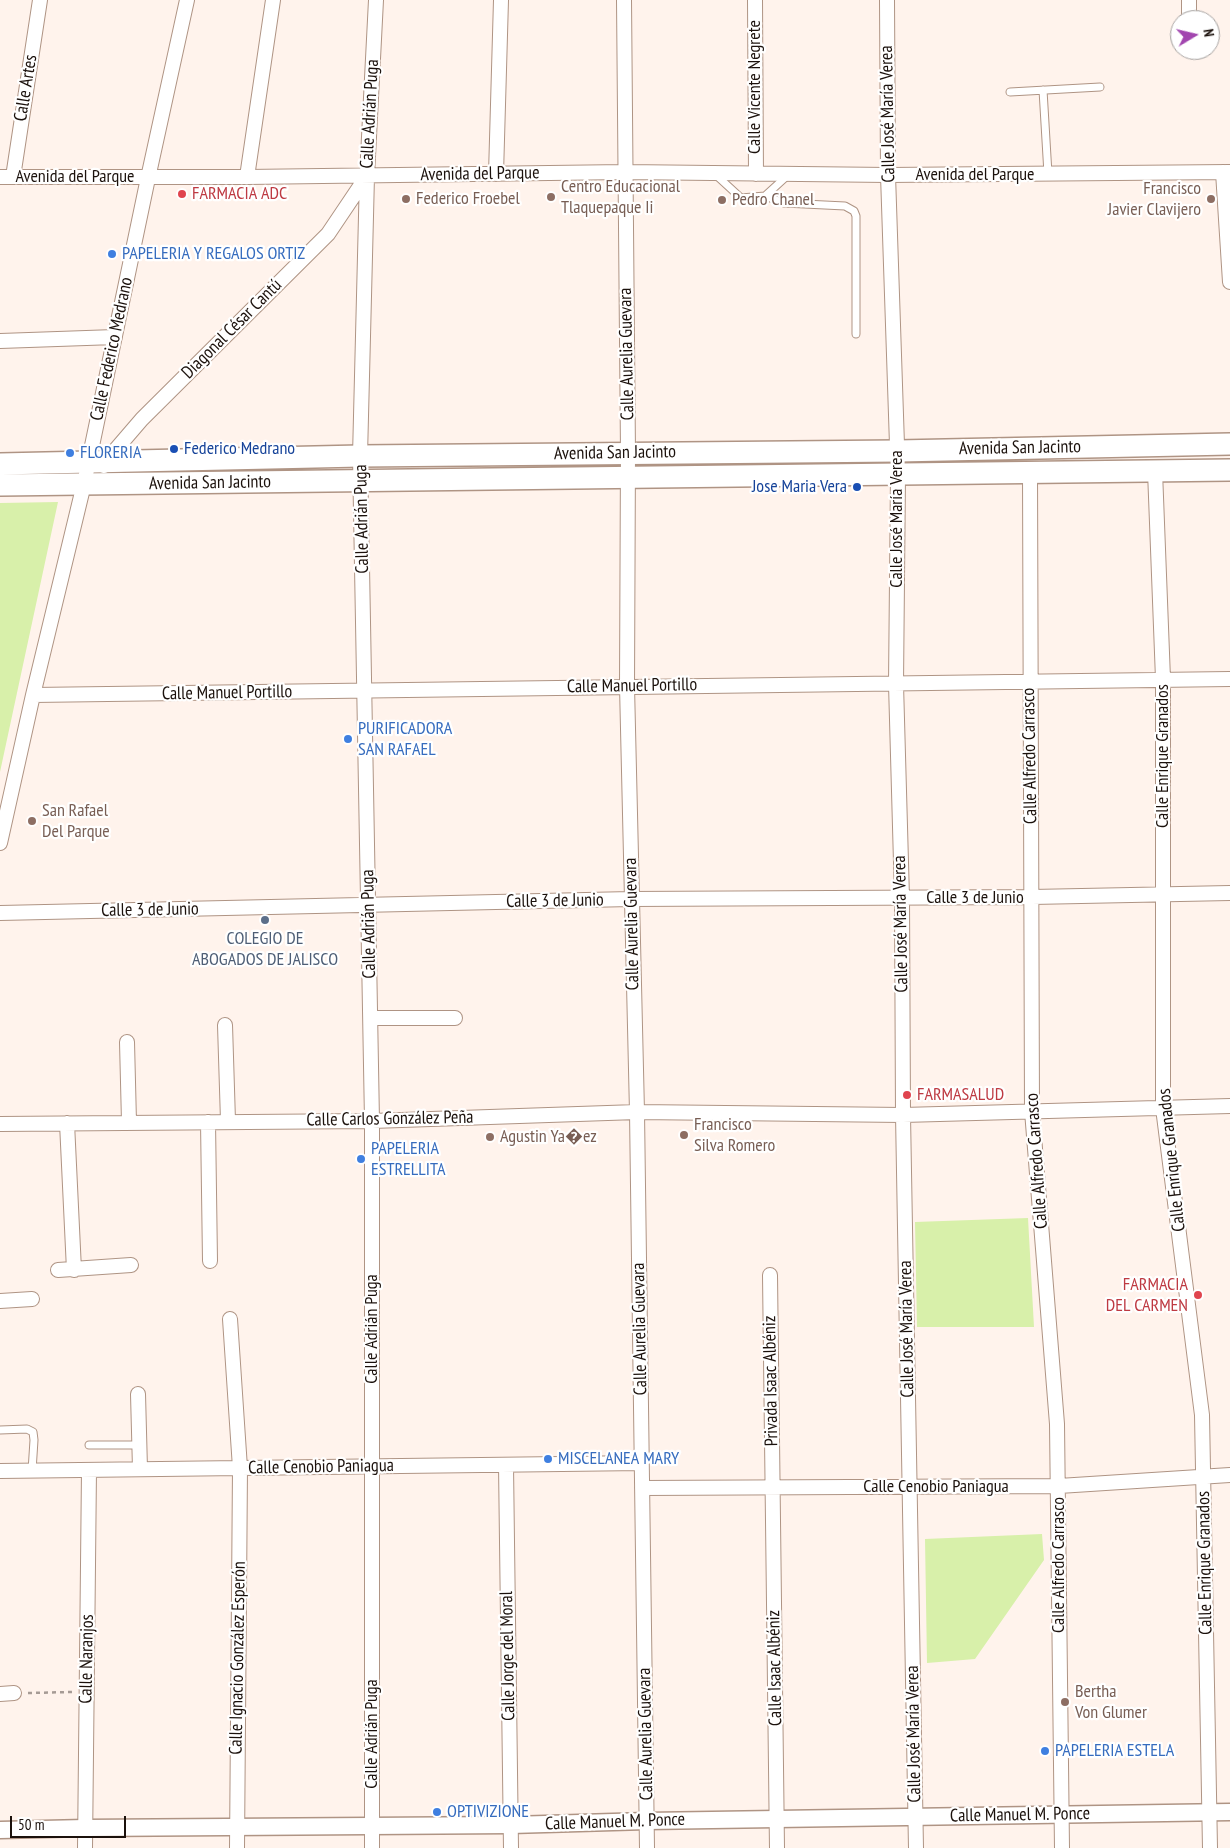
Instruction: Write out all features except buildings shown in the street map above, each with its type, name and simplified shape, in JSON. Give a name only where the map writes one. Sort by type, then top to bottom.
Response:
[{"type":"main road","name":"Avenida San Jacinto","points":[[0,464],[360,456],[628,452],[898,451],[1230,444]]},
{"type":"main road","name":"Avenida San Jacinto","points":[[0,485],[1230,470]]},
{"type":"street","name":"Calle Artes","points":[[6,177],[40,0]]},
{"type":"street","name":"Calle Federico Medrano","points":[[0,843],[33,695],[93,484],[115,337],[187,0]]},
{"type":"street","points":[[247,177],[273,0]]},
{"type":"street","name":"Calle Adrián Puga","points":[[372,1848],[372,1121],[360,456],[367,176],[376,0]]},
{"type":"street","points":[[496,174],[501,0]]},
{"type":"street","name":"Calle Aurelia Guevara","points":[[624,0],[628,452],[627,686],[637,1112],[648,1848]]},
{"type":"street","name":"Calle Vicente Negrete","points":[[755,0],[756,174]]},
{"type":"street","name":"Calle José María Verea","points":[[887,0],[888,175],[898,451],[896,684],[902,898],[903,1115],[916,1848]]},
{"type":"street","name":"Avenida del Parque","points":[[6,177],[148,178],[625,172],[888,175],[1226,172]]},
{"type":"street","points":[[1226,172],[1230,282]]},
{"type":"street","name":"Diagonal César Cantú","points":[[97,462],[328,234],[367,176]]},
{"type":"street","points":[[0,341],[115,337]]},
{"type":"street","name":"Calle Enrique Granados","points":[[1154,471],[1163,679],[1164,1108],[1202,1415],[1210,1848]]},
{"type":"street","name":"Calle Alfredo Carrasco","points":[[1030,473],[1032,1111],[1057,1424],[1062,1848]]},
{"type":"street","name":"Calle Manuel Portillo","points":[[33,695],[1230,679]]},
{"type":"street","name":"Calle 3 de Junio","points":[[0,913],[631,899],[1032,897],[1230,893]]},
{"type":"street","points":[[370,1018],[455,1018]]},
{"type":"street","points":[[225,1025],[228,1121]]},
{"type":"street","points":[[126,1042],[129,1122]]},
{"type":"street","name":"Calle Carlos González Peña","points":[[0,1124],[372,1121],[637,1112],[903,1115],[1230,1106]]},
{"type":"street","points":[[208,1122],[210,1261]]},
{"type":"street","points":[[67,1123],[74,1270]]},
{"type":"street","points":[[58,1270],[131,1265]]},
{"type":"street","name":"Privada Isaac Albéniz","points":[[770,1274],[772,1488]]},
{"type":"street","points":[[0,1301],[32,1299]]},
{"type":"street","name":"Calle Ignacio González Esperón","points":[[230,1319],[240,1468],[236,1848]]},
{"type":"street","points":[[138,1394],[140,1469]]},
{"type":"street","name":"Calle Cenobio Paniagua","points":[[0,1471],[642,1463]]},
{"type":"street","name":"Calle Jorge del Moral","points":[[506,1465],[511,1848]]},
{"type":"street","name":"Calle Naranjos","points":[[85,1848],[89,1470]]},
{"type":"street","name":"Calle Cenobio Paniagua","points":[[642,1488],[1059,1486],[1230,1475]]},
{"type":"street","name":"Calle Isaac Albéniz","points":[[772,1488],[777,1848]]},
{"type":"street","name":"Calle Manuel M. Ponce","points":[[0,1830],[511,1825],[647,1820],[1230,1812]]},
{"type":"lane","points":[[1010,92],[1100,87]]},
{"type":"lane","points":[[1043,90],[1048,174]]},
{"type":"lane","points":[[714,173],[741,198],[765,196],[784,203],[845,206],[854,212],[856,216],[856,334]]},
{"type":"lane","points":[[765,196],[790,174]]},
{"type":"lane","points":[[0,1430],[27,1429],[33,1432],[32,1471]]},
{"type":"lane","points":[[89,1445],[140,1445]]},
{"type":"path","points":[[7,1694],[87,1692]]},
{"type":"green space","points":[[58,502],[0,772],[0,503]]},
{"type":"green space","points":[[1028,1218],[1034,1327],[917,1327],[915,1222]]},
{"type":"green space","points":[[1042,1534],[1044,1560],[975,1659],[927,1663],[925,1539]]},
{"type":"place","name":"FARMACIA ADC","points":[[182,194]]},
{"type":"place","name":"Centro Educacional Tlaquepaque Ii","points":[[551,197]]},
{"type":"place","name":"Federico Froebel","points":[[406,199]]},
{"type":"place","name":"Francisco Javier Clavijero","points":[[1211,199]]},
{"type":"place","name":"Pedro Chanel","points":[[722,200]]},
{"type":"place","name":"PAPELERIA Y REGALOS ORTIZ","points":[[112,254]]},
{"type":"place","name":"Federico Medrano","points":[[174,449]]},
{"type":"place","name":"FLORERIA","points":[[70,453]]},
{"type":"place","name":"Jose Maria Vera","points":[[857,487]]},
{"type":"place","name":"PURIFICADORA SAN RAFAEL","points":[[348,739]]},
{"type":"place","name":"San Rafael Del Parque","points":[[32,821]]},
{"type":"place","name":"COLEGIO DE ABOGADOS DE JALISCO","points":[[265,920]]},
{"type":"place","name":"FARMASALUD","points":[[907,1095]]},
{"type":"place","name":"Francisco Silva Romero","points":[[684,1135]]},
{"type":"place","name":"Agustin Ya�ez","points":[[490,1137]]},
{"type":"place","name":"PAPELERIA ESTRELLITA","points":[[361,1159]]},
{"type":"place","name":"FARMACIA DEL CARMEN","points":[[1198,1295]]},
{"type":"place","name":"MISCELANEA MARY","points":[[548,1459]]},
{"type":"place","name":"Bertha Von Glumer","points":[[1065,1702]]},
{"type":"place","name":"PAPELERIA ESTELA","points":[[1045,1751]]},
{"type":"place","name":"OPTIVIZIONE","points":[[437,1812]]}]
